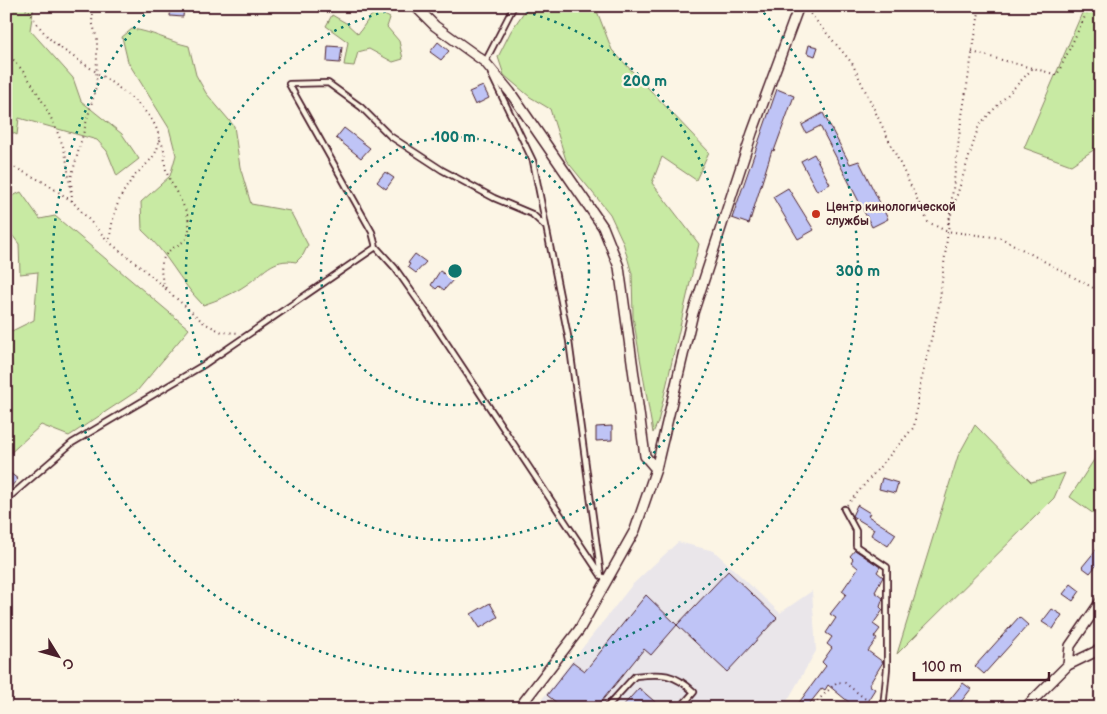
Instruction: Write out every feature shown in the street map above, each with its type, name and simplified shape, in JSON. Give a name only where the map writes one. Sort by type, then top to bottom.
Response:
[{"type":"street","points":[[415,6],[435,26],[484,62],[510,92],[603,227],[619,266],[645,456],[656,469]]},
{"type":"street","points":[[519,708],[579,630],[605,578],[635,530],[656,469],[693,314],[752,133],[799,6]]},
{"type":"street","points":[[1068,665],[1070,646],[1101,601]]},
{"type":"street","points":[[1026,708],[1068,665],[1101,649]]},
{"type":"lane","points":[[514,6],[484,62],[532,161],[569,342],[583,458],[605,578]]},
{"type":"lane","points":[[546,227],[532,214],[494,198],[442,170],[390,136],[361,107],[328,83],[289,84],[372,232],[376,248],[396,268],[605,578]]},
{"type":"lane","points":[[6,500],[72,443],[205,364],[376,248]]},
{"type":"lane","points":[[844,509],[856,531],[856,546],[887,567],[887,668],[883,708]]},
{"type":"lane","points":[[606,708],[634,676],[660,673],[682,681],[694,692],[680,708]]},
{"type":"path","points":[[22,6],[51,40],[97,70],[120,88],[151,120],[166,152],[167,173],[188,218],[189,231],[184,242],[169,250],[164,258],[161,281],[170,294]]},
{"type":"path","points":[[27,6],[29,12]]},
{"type":"path","points":[[72,201],[71,178],[96,87],[96,39],[92,21],[94,6]]},
{"type":"path","points":[[804,6],[852,63],[928,222],[946,231],[1002,238],[1101,292]]},
{"type":"path","points":[[844,509],[914,427],[919,390],[939,306],[946,231],[980,6]]},
{"type":"path","points":[[972,52],[1057,75],[1090,6]]},
{"type":"path","points":[[6,54],[13,59],[41,100],[63,147],[72,201]]},
{"type":"path","points":[[946,231],[979,126],[1033,68]]},
{"type":"path","points":[[109,242],[115,206],[130,181],[158,147],[159,138]]},
{"type":"path","points":[[6,158],[8,163],[72,201],[109,242],[141,267],[204,323],[222,332],[248,334]]},
{"type":"path","points":[[810,708],[837,682],[845,683],[877,708]]},
{"type":"shaded area","points":[[678,542],[714,551],[780,613],[812,591],[816,651],[786,703],[781,708],[535,708],[632,585]]},
{"type":"green space","points":[[6,6],[34,6],[30,30],[73,78],[81,101],[122,134],[139,159],[117,176],[107,151],[97,140],[19,118],[17,135],[6,129],[6,90],[8,87]]},
{"type":"green space","points":[[528,6],[595,6],[612,50],[709,152],[696,180],[662,157],[652,183],[699,244],[658,422],[653,433],[633,317],[632,274],[623,242],[610,214],[566,160],[550,109],[530,97],[504,75],[498,57],[511,31]]},
{"type":"green space","points":[[1085,6],[1101,6],[1101,145],[1071,165],[1024,148]]},
{"type":"green space","points":[[377,11],[390,18],[387,27],[399,41],[403,59],[393,62],[369,49],[358,52],[354,66],[344,65],[348,42],[326,26],[332,15],[346,23],[358,34],[370,17]]},
{"type":"green space","points":[[132,29],[189,46],[196,75],[206,93],[234,126],[240,167],[251,204],[290,211],[308,245],[303,255],[296,262],[288,261],[274,264],[236,291],[203,305],[159,248],[142,230],[141,202],[170,176],[176,155],[169,128],[128,62],[122,37]]},
{"type":"green space","points":[[21,192],[40,219],[55,216],[189,329],[137,391],[69,436],[41,425],[6,457],[6,328],[12,331],[34,320],[38,272],[20,274],[19,244],[6,227],[6,199]]},
{"type":"green space","points":[[975,425],[1031,482],[1065,473],[1054,498],[897,654],[958,456]]},
{"type":"green space","points":[[1101,449],[1101,519],[1070,497]]},
{"type":"building","points":[[171,6],[184,6],[183,17],[170,16]]},
{"type":"building","points":[[438,42],[449,51],[441,60],[430,52]]},
{"type":"building","points":[[809,45],[818,47],[815,56],[807,53]]},
{"type":"building","points":[[328,46],[342,47],[340,63],[327,62]]},
{"type":"building","points":[[483,86],[489,98],[475,105],[469,92]]},
{"type":"building","points":[[777,89],[794,96],[774,151],[772,150],[749,224],[732,218]]},
{"type":"building","points":[[823,113],[850,164],[859,161],[888,219],[872,227],[820,126],[806,133],[802,125]]},
{"type":"building","points":[[344,128],[370,148],[361,158],[336,138]]},
{"type":"building","points":[[814,154],[830,184],[817,191],[801,161]]},
{"type":"building","points":[[385,172],[394,178],[386,189],[377,182]]},
{"type":"building","points":[[788,188],[814,230],[798,239],[773,197]]},
{"type":"building","points":[[415,254],[426,262],[416,273],[408,267],[410,264],[408,263]]},
{"type":"building","points":[[440,271],[453,280],[444,290],[439,286],[436,289],[431,285]]},
{"type":"building","points":[[612,426],[612,440],[596,441],[596,427]]},
{"type":"building","points":[[10,473],[18,479],[6,492],[6,478]]},
{"type":"building","points":[[882,478],[898,483],[895,493],[879,489]]},
{"type":"building","points":[[857,505],[870,513],[868,516],[896,534],[888,546],[871,535],[874,529],[852,516]]},
{"type":"building","points":[[1101,544],[1101,560],[1090,573],[1082,567]]},
{"type":"building","points":[[855,550],[880,567],[877,572],[883,577],[875,592],[883,598],[880,607],[883,610],[873,624],[880,629],[874,637],[877,639],[868,651],[883,662],[869,685],[875,689],[863,708],[856,708],[828,685],[825,690],[822,688],[806,708],[795,708],[826,666],[822,662],[832,648],[827,644],[832,637],[826,633],[836,618],[830,614],[846,594],[842,591],[858,568],[851,562],[853,559],[850,556]]},
{"type":"building","points":[[728,571],[777,618],[727,672],[677,625]]},
{"type":"building","points":[[1071,584],[1080,591],[1073,601],[1063,594]]},
{"type":"building","points":[[646,595],[677,625],[651,655],[644,649],[596,708],[585,708],[579,703],[576,708],[563,708],[547,695],[573,662],[585,671]]},
{"type":"building","points":[[490,603],[498,617],[480,628],[471,614]]},
{"type":"building","points":[[1052,609],[1062,615],[1053,629],[1042,622]]},
{"type":"building","points":[[1019,617],[1028,625],[984,674],[975,666]]},
{"type":"building","points":[[963,683],[971,689],[956,708],[943,708]]},
{"type":"building","points":[[639,688],[662,708],[621,708]]},
{"type":"place","name":"Центр кинологической службы","points":[[816,214]]}]
